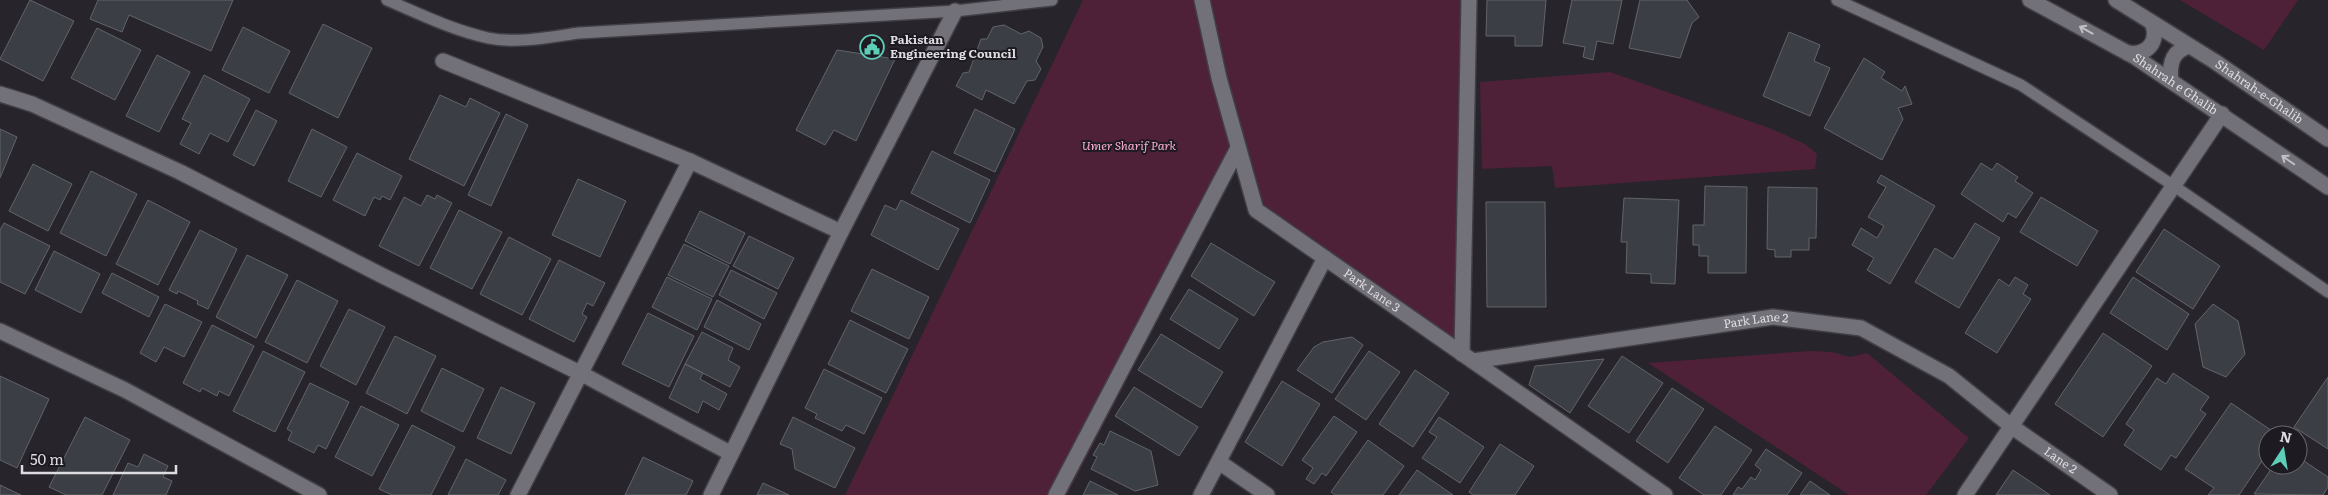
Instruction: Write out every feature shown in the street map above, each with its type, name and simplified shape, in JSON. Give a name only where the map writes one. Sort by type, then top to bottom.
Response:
[{"type":"street","name":"Park Lane 3","points":[[1202,0],[1219,78],[1256,210],[1665,495]]},
{"type":"street","points":[[1468,357],[1469,0]]},
{"type":"street","points":[[2030,0],[2128,53],[2136,54],[2148,49],[2155,36],[2152,23]]},
{"type":"street","points":[[2116,0],[2189,46]]},
{"type":"street","points":[[711,495],[730,452],[955,11]]},
{"type":"street","points":[[2171,81],[2170,64],[2173,57],[2177,52],[2189,46]]},
{"type":"street","name":"Shahrah-e-Ghalib","points":[[2189,46],[2328,139]]},
{"type":"street","name":"Shahrah e Ghalib","points":[[2128,53],[2222,114]]},
{"type":"street","points":[[443,61],[690,161],[841,232]]},
{"type":"street","points":[[0,94],[32,104],[180,172],[582,374],[730,452]]},
{"type":"street","points":[[1965,495],[2222,114],[2328,187]]},
{"type":"street","points":[[1056,495],[1238,148]]},
{"type":"street","points":[[518,495],[582,374],[690,161]]},
{"type":"street","points":[[1202,495],[1325,258]]},
{"type":"street","name":"Park Lane 2","points":[[1468,357],[1773,317],[1861,328],[1948,376],[2011,426]]},
{"type":"street","points":[[0,331],[125,390],[319,495]]},
{"type":"street","name":"Lane 2","points":[[2011,426],[2110,495]]},
{"type":"street","points":[[1219,462],[1267,495]]},
{"type":"lane","points":[[387,0],[450,27],[489,38],[525,40],[579,33],[955,11],[1052,0]]},
{"type":"lane","points":[[1837,0],[2021,85],[2174,186],[2328,292]]},
{"type":"green space","name":"Umer Sharif Park","points":[[1083,0],[1461,0],[1457,350],[1256,210],[1241,158],[1067,495],[845,495]]},
{"type":"green space","points":[[2180,0],[2298,0],[2264,50]]},
{"type":"green space","points":[[1610,72],[1772,129],[1805,144],[1817,154],[1815,169],[1555,188],[1552,166],[1482,169],[1480,82]]},
{"type":"green space","points":[[1810,351],[1832,352],[1850,357],[1867,353],[1969,438],[1926,495],[1849,495],[1648,363]]},
{"type":"building","points":[[30,0],[74,21],[43,81],[0,59]]},
{"type":"building","points":[[98,0],[233,0],[211,51],[129,15],[122,32],[90,19]]},
{"type":"building","points":[[1487,0],[1546,0],[1542,46],[1515,46],[1515,36],[1486,36]]},
{"type":"building","points":[[1572,0],[1622,0],[1613,44],[1597,41],[1593,60],[1583,57],[1585,47],[1563,43]]},
{"type":"building","points":[[1640,0],[1687,0],[1699,17],[1692,23],[1680,58],[1629,48]]},
{"type":"building","points":[[323,24],[372,48],[338,118],[289,93]]},
{"type":"building","points":[[1004,25],[1021,34],[1029,31],[1041,38],[1043,47],[1036,61],[1041,69],[1035,80],[1027,81],[1014,104],[986,90],[982,100],[956,86],[963,73],[969,72],[981,39],[987,39],[993,27]]},
{"type":"building","points":[[243,27],[290,51],[269,93],[222,70]]},
{"type":"building","points":[[97,28],[141,50],[115,100],[71,78]]},
{"type":"building","points":[[1789,32],[1820,45],[1814,61],[1830,68],[1810,116],[1763,96]]},
{"type":"building","name":"Pakistan Engineering Council","points":[[837,50],[895,59],[856,141],[834,130],[825,145],[796,130]]},
{"type":"building","points":[[157,55],[190,72],[159,132],[126,116]]},
{"type":"building","points":[[1864,58],[1885,72],[1881,78],[1902,91],[1905,86],[1912,104],[1898,108],[1903,119],[1882,160],[1824,128]]},
{"type":"building","points":[[204,75],[250,99],[228,142],[210,133],[199,154],[180,144],[191,123],[182,119]]},
{"type":"building","points":[[440,95],[466,107],[470,98],[500,113],[464,186],[409,159]]},
{"type":"building","points":[[975,109],[1015,129],[995,172],[954,153]]},
{"type":"building","points":[[256,110],[277,121],[254,166],[233,155]]},
{"type":"building","points":[[506,114],[528,125],[491,206],[468,195]]},
{"type":"building","points":[[0,129],[17,137],[0,178]]},
{"type":"building","points":[[312,129],[347,147],[321,197],[288,181]]},
{"type":"building","points":[[932,151],[990,180],[970,223],[911,193]]},
{"type":"building","points":[[357,153],[402,176],[390,200],[382,196],[380,200],[374,197],[365,216],[333,200]]},
{"type":"building","points":[[1981,163],[1992,170],[1997,163],[2018,177],[2015,181],[2033,193],[2016,218],[2008,213],[2003,222],[1961,194]]},
{"type":"building","points":[[33,164],[72,184],[48,231],[9,211]]},
{"type":"building","points":[[91,171],[137,194],[106,256],[60,233]]},
{"type":"building","points":[[1881,175],[1935,206],[1890,284],[1867,270],[1874,258],[1852,245],[1861,228],[1877,238],[1884,226],[1868,217],[1886,187],[1877,182]]},
{"type":"building","points":[[578,179],[626,201],[600,257],[552,235]]},
{"type":"building","points":[[1705,186],[1747,187],[1746,273],[1708,273],[1708,256],[1699,256],[1699,245],[1693,245],[1693,225],[1704,225]]},
{"type":"building","points":[[1768,187],[1817,188],[1816,238],[1809,238],[1809,250],[1791,250],[1791,257],[1775,257],[1775,250],[1767,249]]},
{"type":"building","points":[[427,195],[435,199],[437,195],[452,203],[419,266],[379,246],[404,197],[421,206]]},
{"type":"building","points":[[2041,197],[2098,231],[2077,266],[2020,232]]},
{"type":"building","points":[[1624,198],[1679,200],[1675,284],[1651,283],[1651,274],[1626,273],[1627,242],[1621,242]]},
{"type":"building","points":[[148,200],[190,222],[158,285],[116,264]]},
{"type":"building","points":[[901,200],[959,229],[938,270],[871,235],[885,205],[896,210]]},
{"type":"building","points":[[1486,202],[1545,202],[1546,307],[1487,307]]},
{"type":"building","points":[[459,210],[502,232],[472,289],[430,268]]},
{"type":"building","points":[[700,211],[745,233],[730,264],[685,241]]},
{"type":"building","points":[[4,223],[50,246],[25,294],[0,282],[0,230]]},
{"type":"building","points":[[1975,223],[2000,238],[1959,308],[1915,282],[1935,248],[1953,259]]},
{"type":"building","points":[[2164,229],[2220,266],[2193,309],[2136,272]]},
{"type":"building","points":[[200,230],[237,249],[208,309],[197,304],[198,301],[178,291],[177,294],[169,290]]},
{"type":"building","points":[[749,236],[794,258],[778,289],[733,266]]},
{"type":"building","points":[[509,237],[551,259],[522,315],[480,294]]},
{"type":"building","points":[[1211,243],[1275,282],[1254,316],[1191,276]]},
{"type":"building","points":[[684,244],[729,266],[713,297],[668,275]]},
{"type":"building","points":[[54,251],[100,274],[81,313],[35,290]]},
{"type":"building","points":[[247,255],[288,275],[256,338],[216,317]]},
{"type":"building","points":[[559,260],[605,283],[593,306],[587,303],[582,314],[587,317],[574,342],[529,319]]},
{"type":"building","points":[[872,269],[929,297],[909,339],[851,311]]},
{"type":"building","points":[[731,270],[777,293],[764,319],[719,295]]},
{"type":"building","points":[[112,273],[159,297],[149,317],[102,293]]},
{"type":"building","points":[[667,277],[712,299],[697,330],[652,307]]},
{"type":"building","points":[[2015,277],[2028,285],[2023,294],[2031,299],[1997,353],[1965,333],[1999,279],[2009,286]]},
{"type":"building","points":[[2133,277],[2189,314],[2167,350],[2110,313]]},
{"type":"building","points":[[297,280],[338,301],[307,363],[265,342]]},
{"type":"building","points":[[1189,289],[1238,319],[1219,349],[1170,319]]},
{"type":"building","points":[[717,300],[761,324],[749,350],[704,327]]},
{"type":"building","points":[[165,304],[202,322],[184,357],[164,347],[156,362],[140,353]]},
{"type":"building","points":[[2213,304],[2238,321],[2245,354],[2226,377],[2203,367],[2195,324]]},
{"type":"building","points":[[349,309],[385,327],[356,385],[320,366]]},
{"type":"building","points":[[648,313],[694,336],[669,387],[622,364]]},
{"type":"building","points":[[850,320],[908,349],[886,393],[828,364]]},
{"type":"building","points":[[212,325],[254,346],[229,396],[219,391],[217,396],[202,388],[200,392],[183,383]]},
{"type":"building","points":[[702,332],[733,348],[728,360],[740,367],[730,387],[685,364]]},
{"type":"building","points":[[2103,333],[2152,366],[2103,437],[2055,404]]},
{"type":"building","points":[[1161,334],[1223,372],[1201,408],[1138,370]]},
{"type":"building","points":[[395,336],[436,356],[407,414],[366,393]]},
{"type":"building","points":[[1352,337],[1363,345],[1332,393],[1297,370],[1314,347],[1323,342]]},
{"type":"building","points":[[263,351],[305,372],[275,432],[233,411]]},
{"type":"building","points":[[1369,351],[1400,372],[1366,420],[1335,399]]},
{"type":"building","points":[[1622,356],[1663,383],[1629,433],[1588,406]]},
{"type":"building","points":[[1604,359],[1570,413],[1529,385],[1535,366]]},
{"type":"building","points":[[685,364],[703,373],[700,379],[727,394],[719,410],[703,401],[698,413],[669,398]]},
{"type":"building","points":[[442,368],[484,389],[463,432],[421,411]]},
{"type":"building","points":[[824,369],[882,398],[864,434],[846,425],[842,431],[815,418],[817,414],[805,408]]},
{"type":"building","points":[[1415,370],[1449,393],[1413,447],[1379,424]]},
{"type":"building","points":[[2173,373],[2209,397],[2200,410],[2206,414],[2176,458],[2171,455],[2161,470],[2124,445],[2134,430],[2126,424],[2157,378],[2166,384]]},
{"type":"building","points":[[0,376],[49,399],[17,468],[0,460]]},
{"type":"building","points":[[2328,377],[2328,449],[2308,436],[2308,425],[2295,425]]},
{"type":"building","points":[[1282,381],[1320,404],[1282,466],[1245,442]]},
{"type":"building","points":[[310,383],[349,402],[326,449],[318,445],[314,453],[288,440],[292,432],[287,429]]},
{"type":"building","points":[[501,387],[535,403],[511,454],[477,438]]},
{"type":"building","points":[[1134,387],[1198,427],[1179,456],[1115,416]]},
{"type":"building","points":[[1672,388],[1704,409],[1668,463],[1636,441]]},
{"type":"building","points":[[2231,403],[2263,425],[2258,425],[2258,467],[2239,495],[2208,495],[2214,488],[2185,469]]},
{"type":"building","points":[[361,406],[399,425],[372,476],[335,457]]},
{"type":"building","points":[[1334,416],[1357,432],[1326,476],[1322,473],[1314,484],[1306,479],[1313,468],[1302,460]]},
{"type":"building","points":[[85,417],[130,440],[102,495],[66,495],[49,487]]},
{"type":"building","points":[[793,417],[855,448],[835,488],[795,469],[792,449],[780,444]]},
{"type":"building","points":[[1439,417],[1484,447],[1460,483],[1422,458],[1437,437],[1429,432]]},
{"type":"building","points":[[412,425],[455,447],[431,495],[392,495],[379,489]]},
{"type":"building","points":[[1715,426],[1752,450],[1721,495],[1704,495],[1679,478]]},
{"type":"building","points":[[1110,431],[1151,451],[1158,485],[1135,491],[1091,469],[1097,457],[1093,455],[1100,443],[1104,445]]},
{"type":"building","points":[[1368,440],[1404,466],[1383,495],[1335,495],[1331,492]]},
{"type":"building","points":[[1500,444],[1534,466],[1515,495],[1473,495],[1469,492]]},
{"type":"building","points":[[1766,449],[1802,473],[1787,495],[1733,495],[1738,487],[1742,489],[1751,477],[1755,480],[1761,470],[1755,465]]},
{"type":"building","points":[[144,454],[168,466],[163,477],[172,481],[166,495],[113,495],[128,463],[138,467]]},
{"type":"building","points":[[643,457],[693,481],[686,495],[625,495]]},
{"type":"building","points":[[466,459],[506,480],[498,495],[448,495]]},
{"type":"building","points":[[2308,464],[2328,477],[2328,487],[2323,495],[2254,494],[2267,475],[2308,475]]},
{"type":"building","points":[[1417,470],[1453,495],[1399,495]]},
{"type":"building","points":[[2013,470],[2050,495],[1996,495]]},
{"type":"building","points":[[1090,481],[1118,495],[1083,495]]},
{"type":"building","points":[[1810,481],[1830,495],[1800,495]]},
{"type":"building","points":[[763,483],[789,495],[757,495]]},
{"type":"building","points":[[0,485],[21,495],[0,495]]},
{"type":"place","name":"Pakistan Engineering Council","points":[[872,47]]}]
